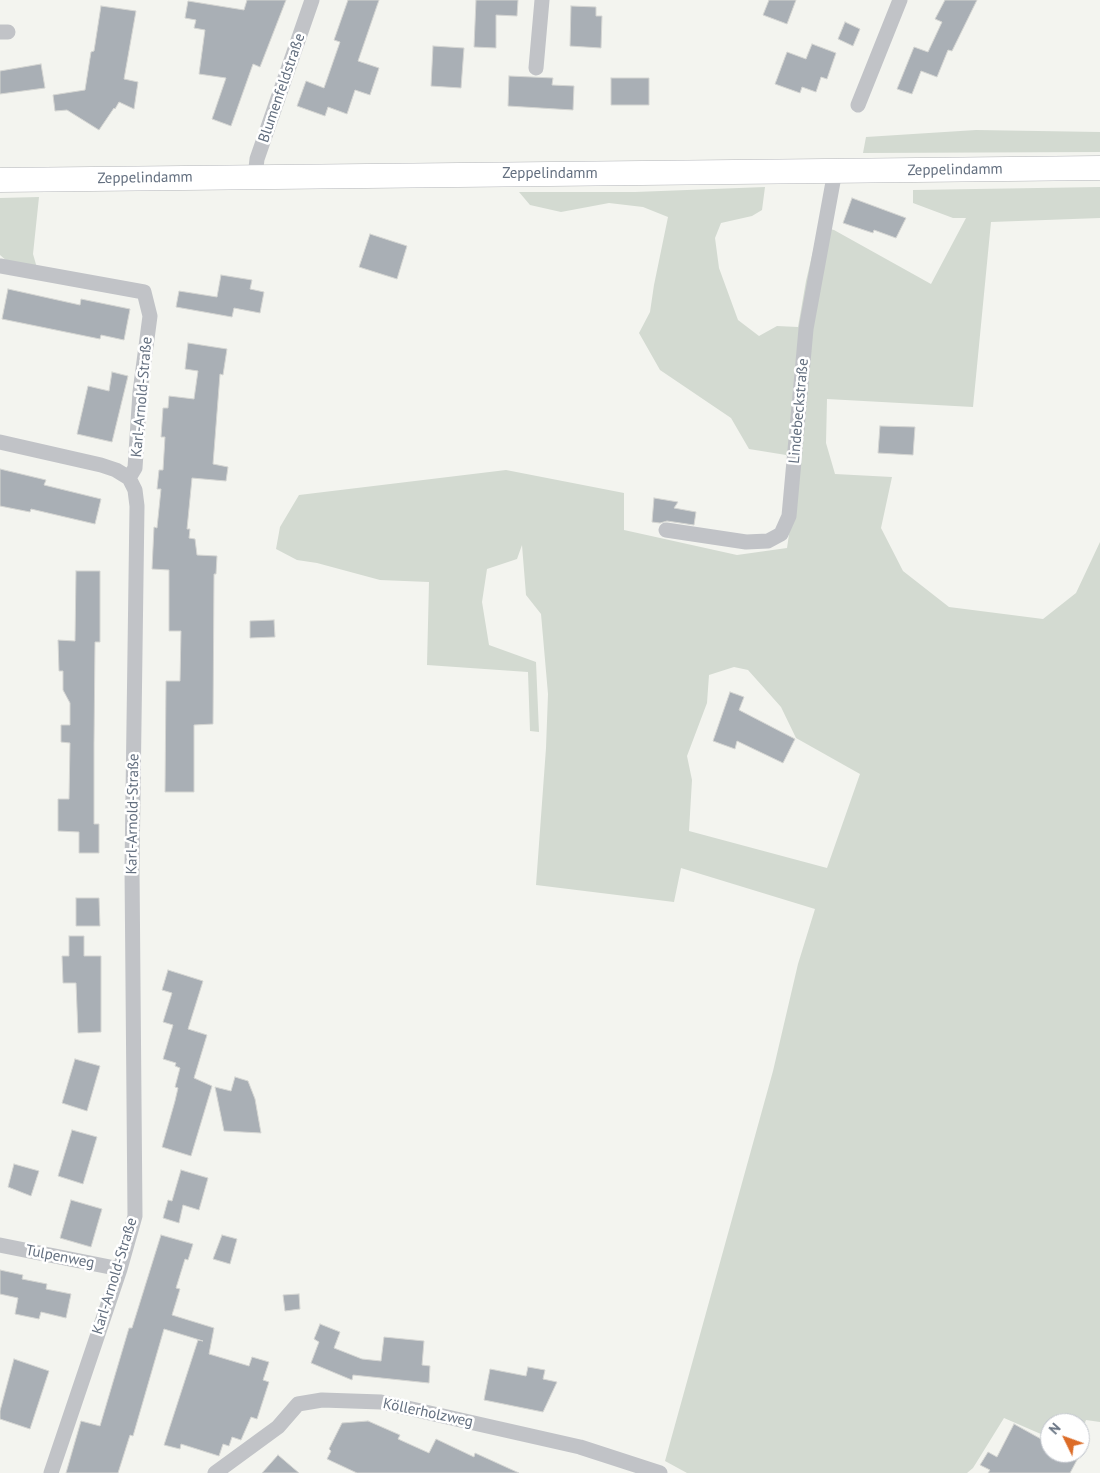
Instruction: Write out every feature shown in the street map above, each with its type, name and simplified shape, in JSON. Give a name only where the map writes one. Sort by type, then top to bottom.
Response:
[{"type":"main road","name":"Zeppelindamm","points":[[0,180],[1100,168]]},
{"type":"street","name":"Blumenfeldstraße","points":[[255,177],[257,159],[312,0]]},
{"type":"street","points":[[536,68],[542,0]]},
{"type":"street","points":[[858,105],[900,0]]},
{"type":"street","name":"Lindebeckstraße","points":[[666,530],[746,542],[768,541],[781,534],[789,516],[806,329],[835,171]]},
{"type":"street","name":"Karl-Arnold-Straße","points":[[0,266],[144,292],[150,316],[140,392],[136,468],[129,478],[134,490],[137,506],[132,868],[135,1216],[120,1269],[51,1473]]},
{"type":"street","points":[[0,442],[101,465],[116,470],[129,478]]},
{"type":"street","name":"Tulpenweg","points":[[0,1245],[120,1269]]},
{"type":"street","name":"Köllerholzweg","points":[[215,1473],[278,1426],[298,1404],[322,1400],[381,1402],[580,1447],[621,1468],[660,1473]]},
{"type":"shaded area","points":[[976,130],[1100,132],[1100,152],[863,153],[866,137]]},
{"type":"shaded area","points":[[765,187],[762,210],[752,216],[721,223],[715,238],[719,268],[738,320],[759,336],[777,326],[798,327],[806,281],[819,226],[834,230],[931,284],[966,218],[953,218],[913,203],[913,190],[1100,187],[1100,218],[991,222],[973,407],[827,399],[826,443],[835,474],[892,477],[881,528],[903,571],[949,607],[1043,619],[1076,593],[1100,542],[1100,1422],[1090,1421],[1090,1413],[1040,1413],[1040,1434],[1004,1418],[973,1468],[967,1473],[687,1473],[665,1461],[773,1071],[798,964],[815,909],[681,868],[674,902],[536,885],[548,694],[541,614],[526,595],[522,545],[517,559],[487,569],[482,602],[489,645],[536,662],[539,732],[530,731],[528,672],[427,665],[429,582],[380,580],[317,563],[297,560],[276,549],[280,527],[299,495],[506,470],[624,493],[624,530],[737,555],[787,548],[798,473],[786,455],[749,449],[731,418],[660,370],[639,333],[650,312],[668,217],[643,207],[609,203],[561,212],[530,205],[519,192],[635,192]],"holes":[[[734,667],[748,670],[781,707],[796,738],[860,774],[827,868],[689,831],[692,780],[687,756],[707,703],[709,675]]]},
{"type":"shaded area","points":[[39,197],[33,254],[37,268],[7,261],[0,255],[0,198]]},
{"type":"building","points":[[247,0],[286,0],[260,67],[253,64],[231,126],[212,119],[226,78],[199,74],[205,30],[194,28],[196,20],[185,18],[188,1],[244,10]]},
{"type":"building","points":[[348,0],[379,0],[358,61],[379,68],[370,95],[355,90],[347,114],[328,107],[325,116],[297,106],[306,81],[324,88],[340,42],[334,40]]},
{"type":"building","points":[[476,0],[518,0],[517,16],[496,15],[496,48],[474,47]]},
{"type":"building","points":[[769,0],[796,0],[787,24],[763,15]]},
{"type":"building","points":[[945,0],[977,0],[952,51],[948,50],[937,77],[921,71],[912,94],[897,89],[914,47],[928,52],[942,22],[935,19]]},
{"type":"building","points":[[101,6],[136,11],[124,79],[138,82],[134,109],[119,102],[99,130],[67,110],[55,111],[53,95],[85,90],[91,52],[94,51]]},
{"type":"building","points":[[571,6],[596,7],[596,16],[602,16],[601,48],[570,46]]},
{"type":"building","points":[[845,22],[860,29],[853,46],[838,39]]},
{"type":"building","points":[[812,44],[836,53],[827,79],[821,77],[816,92],[802,87],[800,93],[775,84],[787,52],[806,59]]},
{"type":"building","points":[[433,46],[464,48],[461,88],[431,86]]},
{"type":"building","points":[[41,64],[45,88],[0,94],[0,71]]},
{"type":"building","points":[[509,76],[553,78],[552,85],[574,86],[573,110],[508,106]]},
{"type":"building","points":[[611,78],[649,78],[649,105],[611,105]]},
{"type":"building","points":[[852,198],[906,218],[896,238],[874,230],[873,233],[843,223]]},
{"type":"building","points":[[370,234],[407,246],[397,279],[359,267]]},
{"type":"building","points":[[221,275],[252,280],[250,289],[264,292],[260,313],[234,308],[232,317],[176,307],[179,291],[217,297]]},
{"type":"building","points":[[8,289],[80,305],[81,299],[130,309],[124,340],[101,335],[100,339],[2,319]]},
{"type":"building","points":[[188,343],[227,349],[223,375],[220,374],[213,464],[228,467],[226,481],[192,478],[187,529],[190,529],[189,538],[195,539],[197,555],[217,556],[216,574],[214,574],[213,724],[194,725],[194,792],[165,792],[166,681],[180,681],[181,631],[169,631],[169,570],[152,569],[154,527],[157,528],[161,489],[157,489],[159,470],[163,470],[165,437],[161,437],[163,408],[168,408],[169,396],[194,399],[198,371],[185,369]]},
{"type":"building","points":[[112,372],[128,376],[112,442],[77,434],[88,386],[109,391]]},
{"type":"building","points":[[880,426],[915,427],[913,455],[878,453]]},
{"type":"building","points":[[0,469],[46,480],[44,485],[101,499],[95,524],[31,509],[30,512],[0,506]]},
{"type":"building","points":[[654,498],[678,502],[674,508],[696,512],[694,525],[667,521],[660,523],[652,522]]},
{"type":"building","points":[[76,571],[100,571],[100,642],[95,642],[94,743],[94,824],[99,824],[99,853],[79,853],[79,832],[58,831],[58,799],[69,799],[70,743],[61,742],[61,725],[70,725],[70,703],[63,690],[63,671],[59,671],[58,640],[75,641]]},
{"type":"building","points":[[274,620],[275,637],[250,638],[250,621]]},
{"type":"building","points":[[730,692],[744,697],[739,710],[795,739],[783,763],[737,741],[735,749],[713,741]]},
{"type":"building","points":[[76,898],[99,898],[100,926],[76,926]]},
{"type":"building","points":[[69,936],[84,936],[84,956],[101,956],[101,1032],[78,1033],[76,983],[63,983],[62,956],[69,956]]},
{"type":"building","points":[[168,970],[203,981],[188,1029],[207,1035],[194,1078],[212,1086],[191,1156],[162,1147],[178,1088],[175,1087],[180,1068],[175,1066],[176,1063],[163,1059],[173,1025],[163,1022],[172,993],[162,990]]},
{"type":"building","points":[[75,1059],[100,1066],[87,1111],[62,1103]]},
{"type":"building","points":[[235,1077],[248,1081],[255,1099],[261,1133],[224,1131],[215,1087],[231,1091]]},
{"type":"building","points":[[72,1130],[97,1137],[83,1184],[58,1176]]},
{"type":"building","points":[[14,1164],[39,1171],[31,1196],[8,1187]]},
{"type":"building","points":[[181,1170],[208,1178],[199,1210],[183,1205],[179,1223],[163,1218],[168,1200],[172,1201]]},
{"type":"building","points":[[71,1200],[102,1209],[91,1247],[60,1238]]},
{"type":"building","points":[[161,1235],[193,1244],[188,1260],[185,1259],[176,1288],[180,1289],[172,1315],[214,1328],[209,1354],[249,1366],[252,1357],[269,1362],[263,1380],[269,1382],[257,1419],[251,1417],[241,1440],[232,1437],[229,1446],[223,1444],[219,1456],[181,1444],[180,1449],[164,1445],[198,1340],[203,1341],[164,1329],[133,1436],[130,1435],[118,1473],[66,1473],[81,1421],[100,1426],[129,1328],[132,1328]]},
{"type":"building","points":[[222,1235],[237,1239],[230,1264],[213,1259]]},
{"type":"building","points":[[0,1270],[23,1275],[22,1279],[47,1284],[46,1289],[71,1294],[66,1318],[41,1312],[39,1319],[15,1314],[18,1298],[0,1294]]},
{"type":"building","points":[[299,1294],[300,1309],[285,1311],[283,1295]]},
{"type":"building","points":[[320,1324],[340,1332],[334,1348],[362,1359],[381,1361],[384,1337],[424,1341],[422,1365],[430,1366],[429,1383],[353,1375],[352,1380],[311,1363],[319,1342],[314,1339]]},
{"type":"building","points":[[14,1359],[49,1371],[30,1429],[0,1419],[0,1411]]},
{"type":"building","points":[[528,1367],[545,1370],[543,1379],[557,1382],[543,1412],[484,1400],[490,1369],[526,1376]]},
{"type":"building","points":[[368,1421],[400,1435],[398,1439],[429,1453],[436,1439],[474,1457],[475,1453],[519,1473],[357,1473],[327,1459],[331,1451],[329,1449],[342,1423]]},
{"type":"building","points":[[1014,1424],[1040,1438],[1040,1463],[1075,1463],[1070,1473],[988,1473],[990,1470],[980,1465],[988,1452],[997,1457]]},
{"type":"building","points":[[278,1455],[299,1473],[262,1473]]}]
